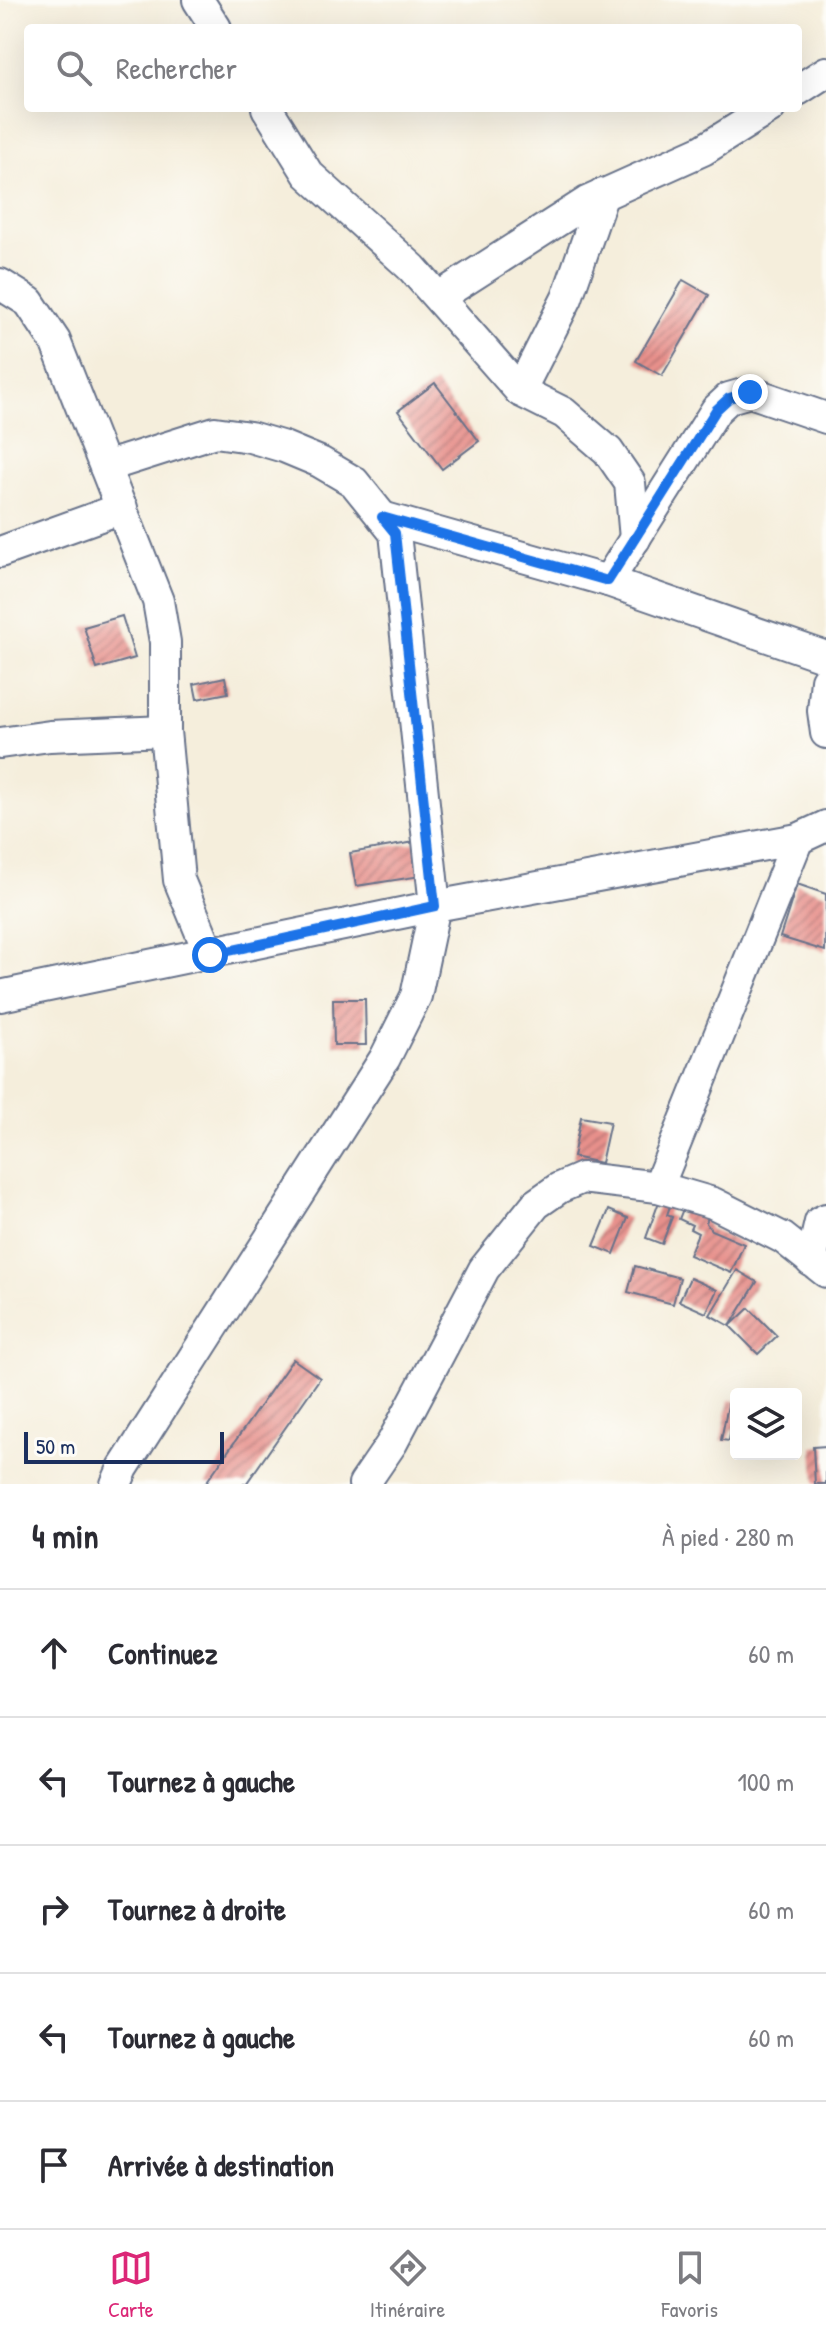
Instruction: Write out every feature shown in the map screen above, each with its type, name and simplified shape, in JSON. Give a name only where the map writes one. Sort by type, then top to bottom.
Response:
[{"type":"street","points":[[198,0],[213,24]]},
{"type":"street","points":[[802,87],[826,72]]},
{"type":"street","points":[[269,112],[308,174],[412,268],[520,391],[564,413],[608,451],[630,483],[635,539]]},
{"type":"street","points":[[439,297],[587,202],[703,150],[764,112]]},
{"type":"street","points":[[520,391],[567,298],[603,194]]},
{"type":"street","points":[[0,284],[29,302],[55,341],[158,601],[165,642],[165,731],[179,880],[210,955]]},
{"type":"street","points":[[608,581],[716,410],[729,398],[750,392],[826,418]]},
{"type":"street","points":[[105,467],[215,432],[250,437],[308,457],[354,482],[395,533],[435,906],[416,996],[385,1058],[131,1455],[116,1484]]},
{"type":"street","points":[[0,552],[122,508]]},
{"type":"street","points":[[382,517],[608,581],[826,657]]},
{"type":"street","points":[[826,680],[823,711],[826,733]]},
{"type":"street","points":[[0,743],[50,736],[165,731]]},
{"type":"street","points":[[0,996],[435,906],[798,839],[826,826]]},
{"type":"street","points":[[658,1187],[798,839]]},
{"type":"street","points":[[364,1484],[392,1443],[484,1269],[536,1204],[559,1188],[582,1178],[658,1187],[713,1203],[783,1238],[819,1266]]},
{"type":"street","points":[[819,1266],[820,1222],[826,1219]]},
{"type":"building","points":[[683,280],[709,295],[662,376],[636,361]]},
{"type":"building","points":[[435,383],[479,441],[442,469],[398,411]]},
{"type":"building","points":[[122,616],[135,658],[97,669],[84,627]]},
{"type":"building","points":[[225,677],[228,693],[197,699],[194,684]]},
{"type":"building","points":[[415,842],[421,876],[356,886],[350,853]]},
{"type":"building","points":[[797,884],[826,894],[825,951],[780,937]]},
{"type":"building","points":[[333,999],[365,999],[366,1045],[334,1045]]},
{"type":"building","points":[[581,1117],[610,1122],[601,1163],[573,1157]]},
{"type":"building","points":[[660,1199],[671,1203],[667,1215],[672,1217],[662,1244],[646,1238]]},
{"type":"building","points":[[685,1204],[709,1214],[706,1223],[711,1230],[744,1244],[731,1273],[689,1255],[698,1233],[690,1229],[692,1225],[679,1219]]},
{"type":"building","points":[[609,1210],[628,1218],[614,1254],[594,1246]]},
{"type":"building","points":[[635,1266],[680,1278],[673,1304],[628,1292]]},
{"type":"building","points":[[737,1270],[757,1282],[730,1326],[710,1315]]},
{"type":"building","points":[[690,1278],[717,1290],[706,1313],[679,1301]]},
{"type":"building","points":[[749,1308],[777,1336],[758,1354],[730,1326]]},
{"type":"building","points":[[293,1359],[320,1378],[246,1484],[205,1484]]},
{"type":"building","points":[[729,1400],[730,1400],[729,1441],[721,1440]]},
{"type":"building","points":[[826,1446],[826,1484],[815,1484],[813,1447]]},
{"type":"route","points":[[210,955],[435,906],[395,533],[382,517],[608,581],[716,410],[729,398],[750,392]]}]
